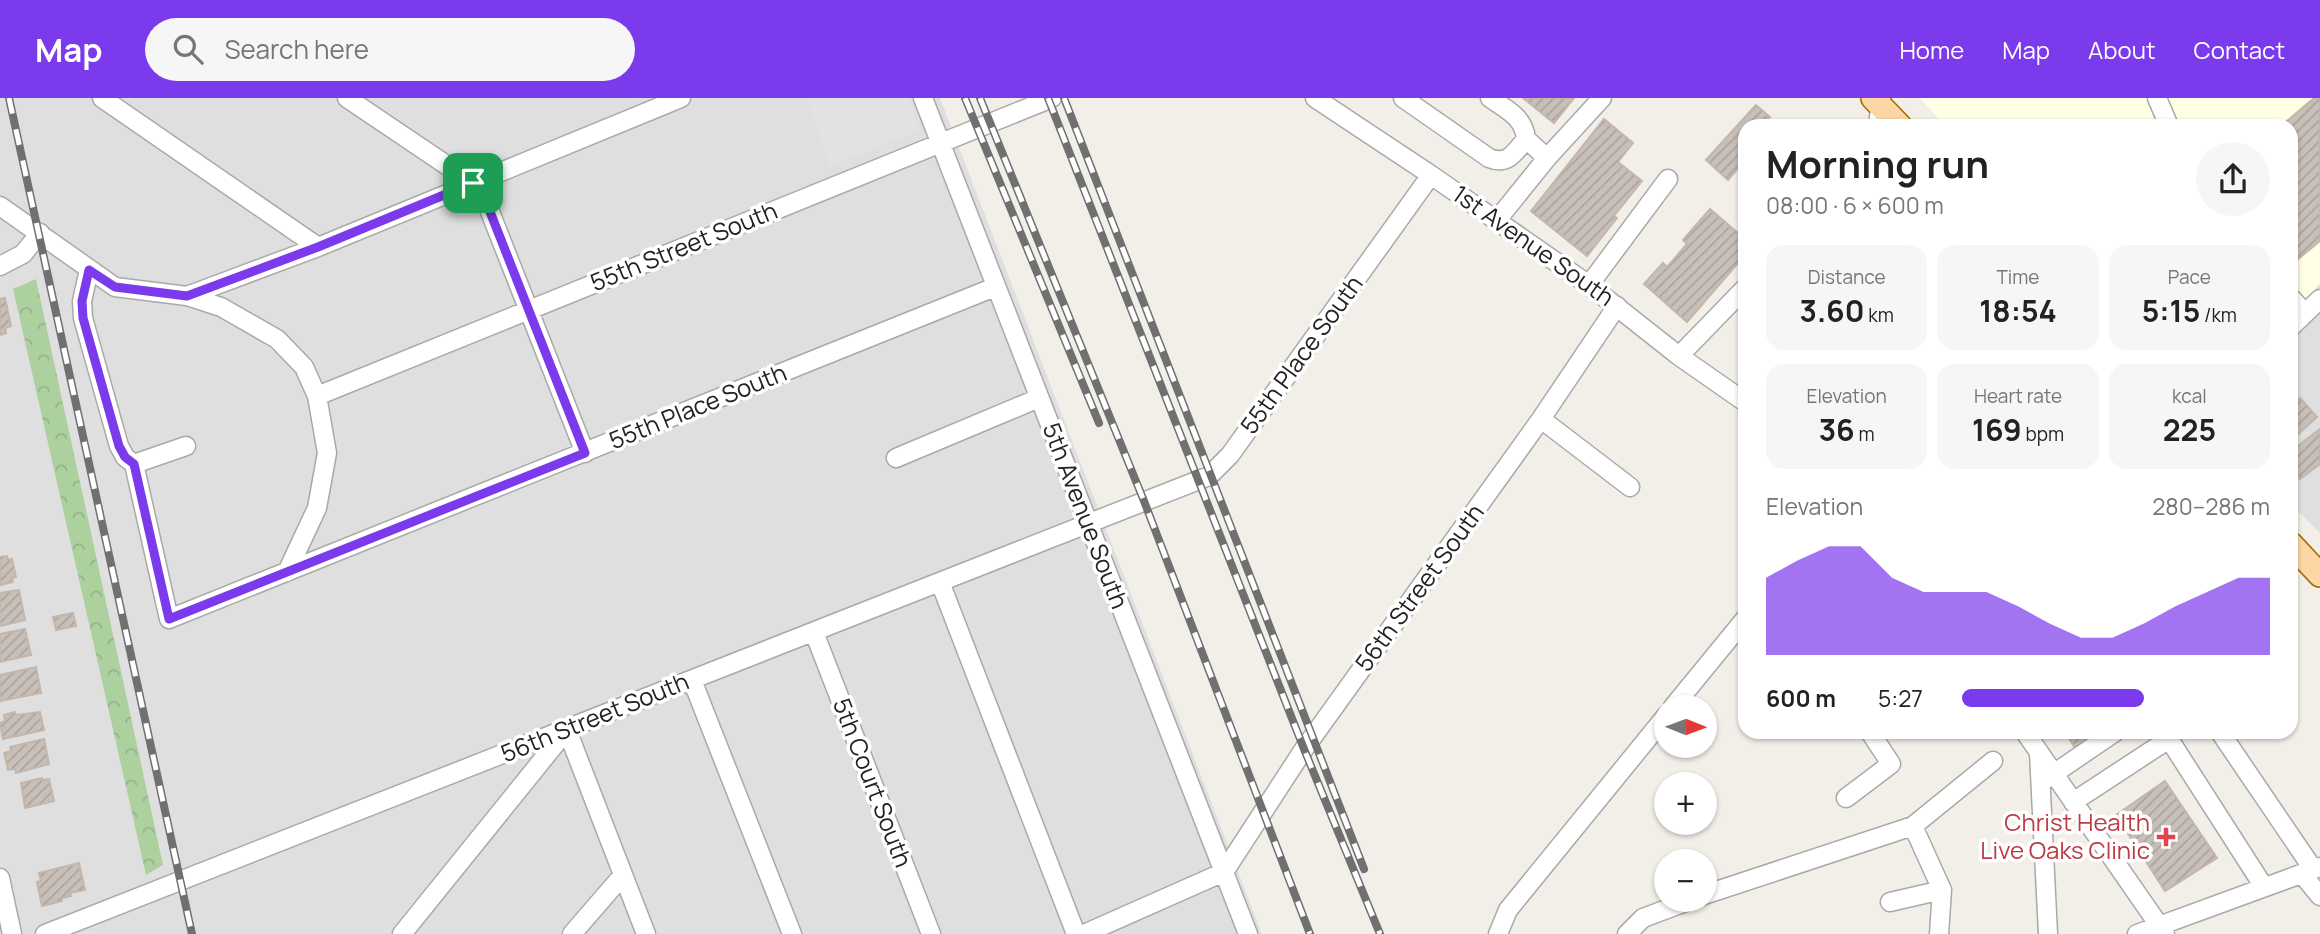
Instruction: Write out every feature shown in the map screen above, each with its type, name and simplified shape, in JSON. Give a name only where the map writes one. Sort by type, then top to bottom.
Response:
[{"type":"main road","points":[[1878,107],[1892,119]]},
{"type":"main road","points":[[2298,551],[2320,575]]},
{"type":"street","points":[[102,98],[318,247]]},
{"type":"street","points":[[346,98],[473,183],[483,194],[585,453]]},
{"type":"street","points":[[187,296],[318,247],[681,98]]},
{"type":"street","name":"5th Avenue South","points":[[923,98],[1248,934]]},
{"type":"street","name":"55th Street South","points":[[317,396],[1052,98]]},
{"type":"street","name":"1st Avenue South","points":[[1315,98],[1589,285],[1679,356],[1738,397]]},
{"type":"street","points":[[1403,98],[1498,162],[1507,160],[1526,139]]},
{"type":"street","points":[[1490,98],[1521,120],[1526,139],[1547,158]]},
{"type":"street","points":[[1497,220],[1547,158],[1602,98]]},
{"type":"street","points":[[2157,98],[2166,119]]},
{"type":"street","name":"55th Place South","points":[[1144,501],[1209,476],[1221,466],[1431,175]]},
{"type":"street","points":[[1589,285],[1668,179]]},
{"type":"street","points":[[0,205],[115,287],[187,296],[221,307],[277,339],[304,367],[317,396],[327,453],[317,508],[287,572]]},
{"type":"street","points":[[0,266],[23,254],[40,233]]},
{"type":"street","points":[[89,270],[82,301],[85,333],[119,446],[125,457],[134,464],[186,446]]},
{"type":"street","name":"55th Place South","points":[[134,464],[169,619],[996,287]]},
{"type":"street","points":[[1679,356],[1738,295]]},
{"type":"street","points":[[2298,320],[2320,299]]},
{"type":"street","name":"56th Street South","points":[[1224,872],[1308,744],[1541,419],[1617,306]]},
{"type":"street","points":[[2298,306],[2305,313]]},
{"type":"street","points":[[896,458],[1039,398]]},
{"type":"street","points":[[1541,419],[1630,487]]},
{"type":"street","name":"56th Street South","points":[[45,934],[1144,501]]},
{"type":"street","points":[[940,582],[1076,934]]},
{"type":"street","points":[[1684,695],[1738,629]]},
{"type":"street","name":"5th Court South","points":[[814,632],[931,934]]},
{"type":"street","points":[[692,680],[792,934]]},
{"type":"street","points":[[402,934],[567,730],[646,934]]},
{"type":"street","points":[[1498,934],[1508,910],[1654,731]]},
{"type":"street","points":[[1846,798],[1891,764],[1875,739]]},
{"type":"street","points":[[2030,739],[2039,753],[2047,778],[2048,934]]},
{"type":"street","points":[[2047,778],[2105,739]]},
{"type":"street","points":[[2073,802],[2169,739],[2264,887]]},
{"type":"street","points":[[2225,739],[2312,870],[2320,896]]},
{"type":"street","points":[[1717,891],[1913,826],[1993,761]]},
{"type":"street","points":[[2047,778],[2073,802],[2162,930]]},
{"type":"street","points":[[1913,826],[1942,890],[1939,934]]},
{"type":"street","points":[[2137,934],[2162,930],[2312,870]]},
{"type":"street","points":[[1094,932],[1224,872]]},
{"type":"street","points":[[572,934],[623,875]]},
{"type":"street","points":[[0,878],[12,934]]},
{"type":"street","points":[[1890,902],[1942,890]]},
{"type":"street","points":[[1627,934],[1643,918],[1659,912]]},
{"type":"shaded area","points":[[0,98],[940,98],[1262,934],[0,934]]},
{"type":"shaded area","points":[[806,98],[908,98],[920,130],[830,166]]},
{"type":"shaded area","points":[[1920,98],[2320,98],[2320,284],[2298,307],[2298,119],[1939,119]]},
{"type":"shaded area","points":[[2320,284],[2320,533],[2298,511],[2298,307]]},
{"type":"green space","points":[[36,279],[163,865],[146,875],[13,289]]},
{"type":"building","points":[[1523,98],[1574,98],[1554,123]]},
{"type":"building","points":[[2314,98],[2320,98],[2320,241],[2298,259],[2298,119],[2289,119]]},
{"type":"building","points":[[1756,105],[1770,117],[1768,119],[1743,119]]},
{"type":"building","points":[[1604,119],[1633,143],[1618,162],[1642,181],[1587,256],[1531,211]]},
{"type":"building","points":[[1738,125],[1738,168],[1728,180],[1706,160]]},
{"type":"building","points":[[1710,209],[1738,233],[1738,263],[1687,322],[1644,284],[1663,263],[1667,267],[1687,244],[1683,240]]},
{"type":"building","points":[[5,298],[11,326],[5,328],[6,333],[0,335],[0,299]]},
{"type":"building","points":[[2300,398],[2317,417],[2298,435]]},
{"type":"building","points":[[2320,429],[2320,464],[2300,479],[2298,476],[2298,446]]},
{"type":"building","points":[[7,556],[8,560],[12,559],[16,577],[12,578],[13,582],[0,585],[0,557]]},
{"type":"building","points":[[19,590],[25,620],[0,626],[0,593]]},
{"type":"building","points":[[73,613],[76,626],[56,630],[53,617]]},
{"type":"building","points":[[25,629],[31,655],[0,662],[0,634]]},
{"type":"building","points":[[36,667],[41,693],[0,701],[0,675]]},
{"type":"building","points":[[15,712],[16,715],[40,712],[44,730],[3,739],[0,723],[5,721],[4,715]]},
{"type":"building","points":[[44,739],[49,764],[16,773],[15,769],[8,770],[4,753],[11,751],[10,747]]},
{"type":"building","points":[[2069,739],[2089,739],[2075,748]]},
{"type":"building","points":[[49,779],[54,801],[25,808],[21,783]]},
{"type":"building","name":"Christ Health Live Oaks Clinic","points":[[2165,781],[2217,858],[2165,891],[2116,815]]},
{"type":"building","points":[[79,863],[85,890],[70,893],[71,896],[62,898],[62,901],[42,906],[37,882],[41,881],[39,873]]},
{"type":"railway","points":[[9,98],[192,934]]},
{"type":"railway","points":[[965,98],[1099,423]]},
{"type":"railway","points":[[980,98],[1144,501],[1310,934]]},
{"type":"railway","points":[[1048,98],[1304,749],[1380,934]]},
{"type":"railway","points":[[1064,98],[1364,869]]},
{"type":"place","name":"Christ Health Live Oaks Clinic","points":[[2166,837]]},
{"type":"route","points":[[473,183],[483,194],[585,453],[169,619],[134,464],[125,457],[119,446],[85,333],[82,301],[89,270],[115,287],[187,296],[318,247],[473,183]]}]
